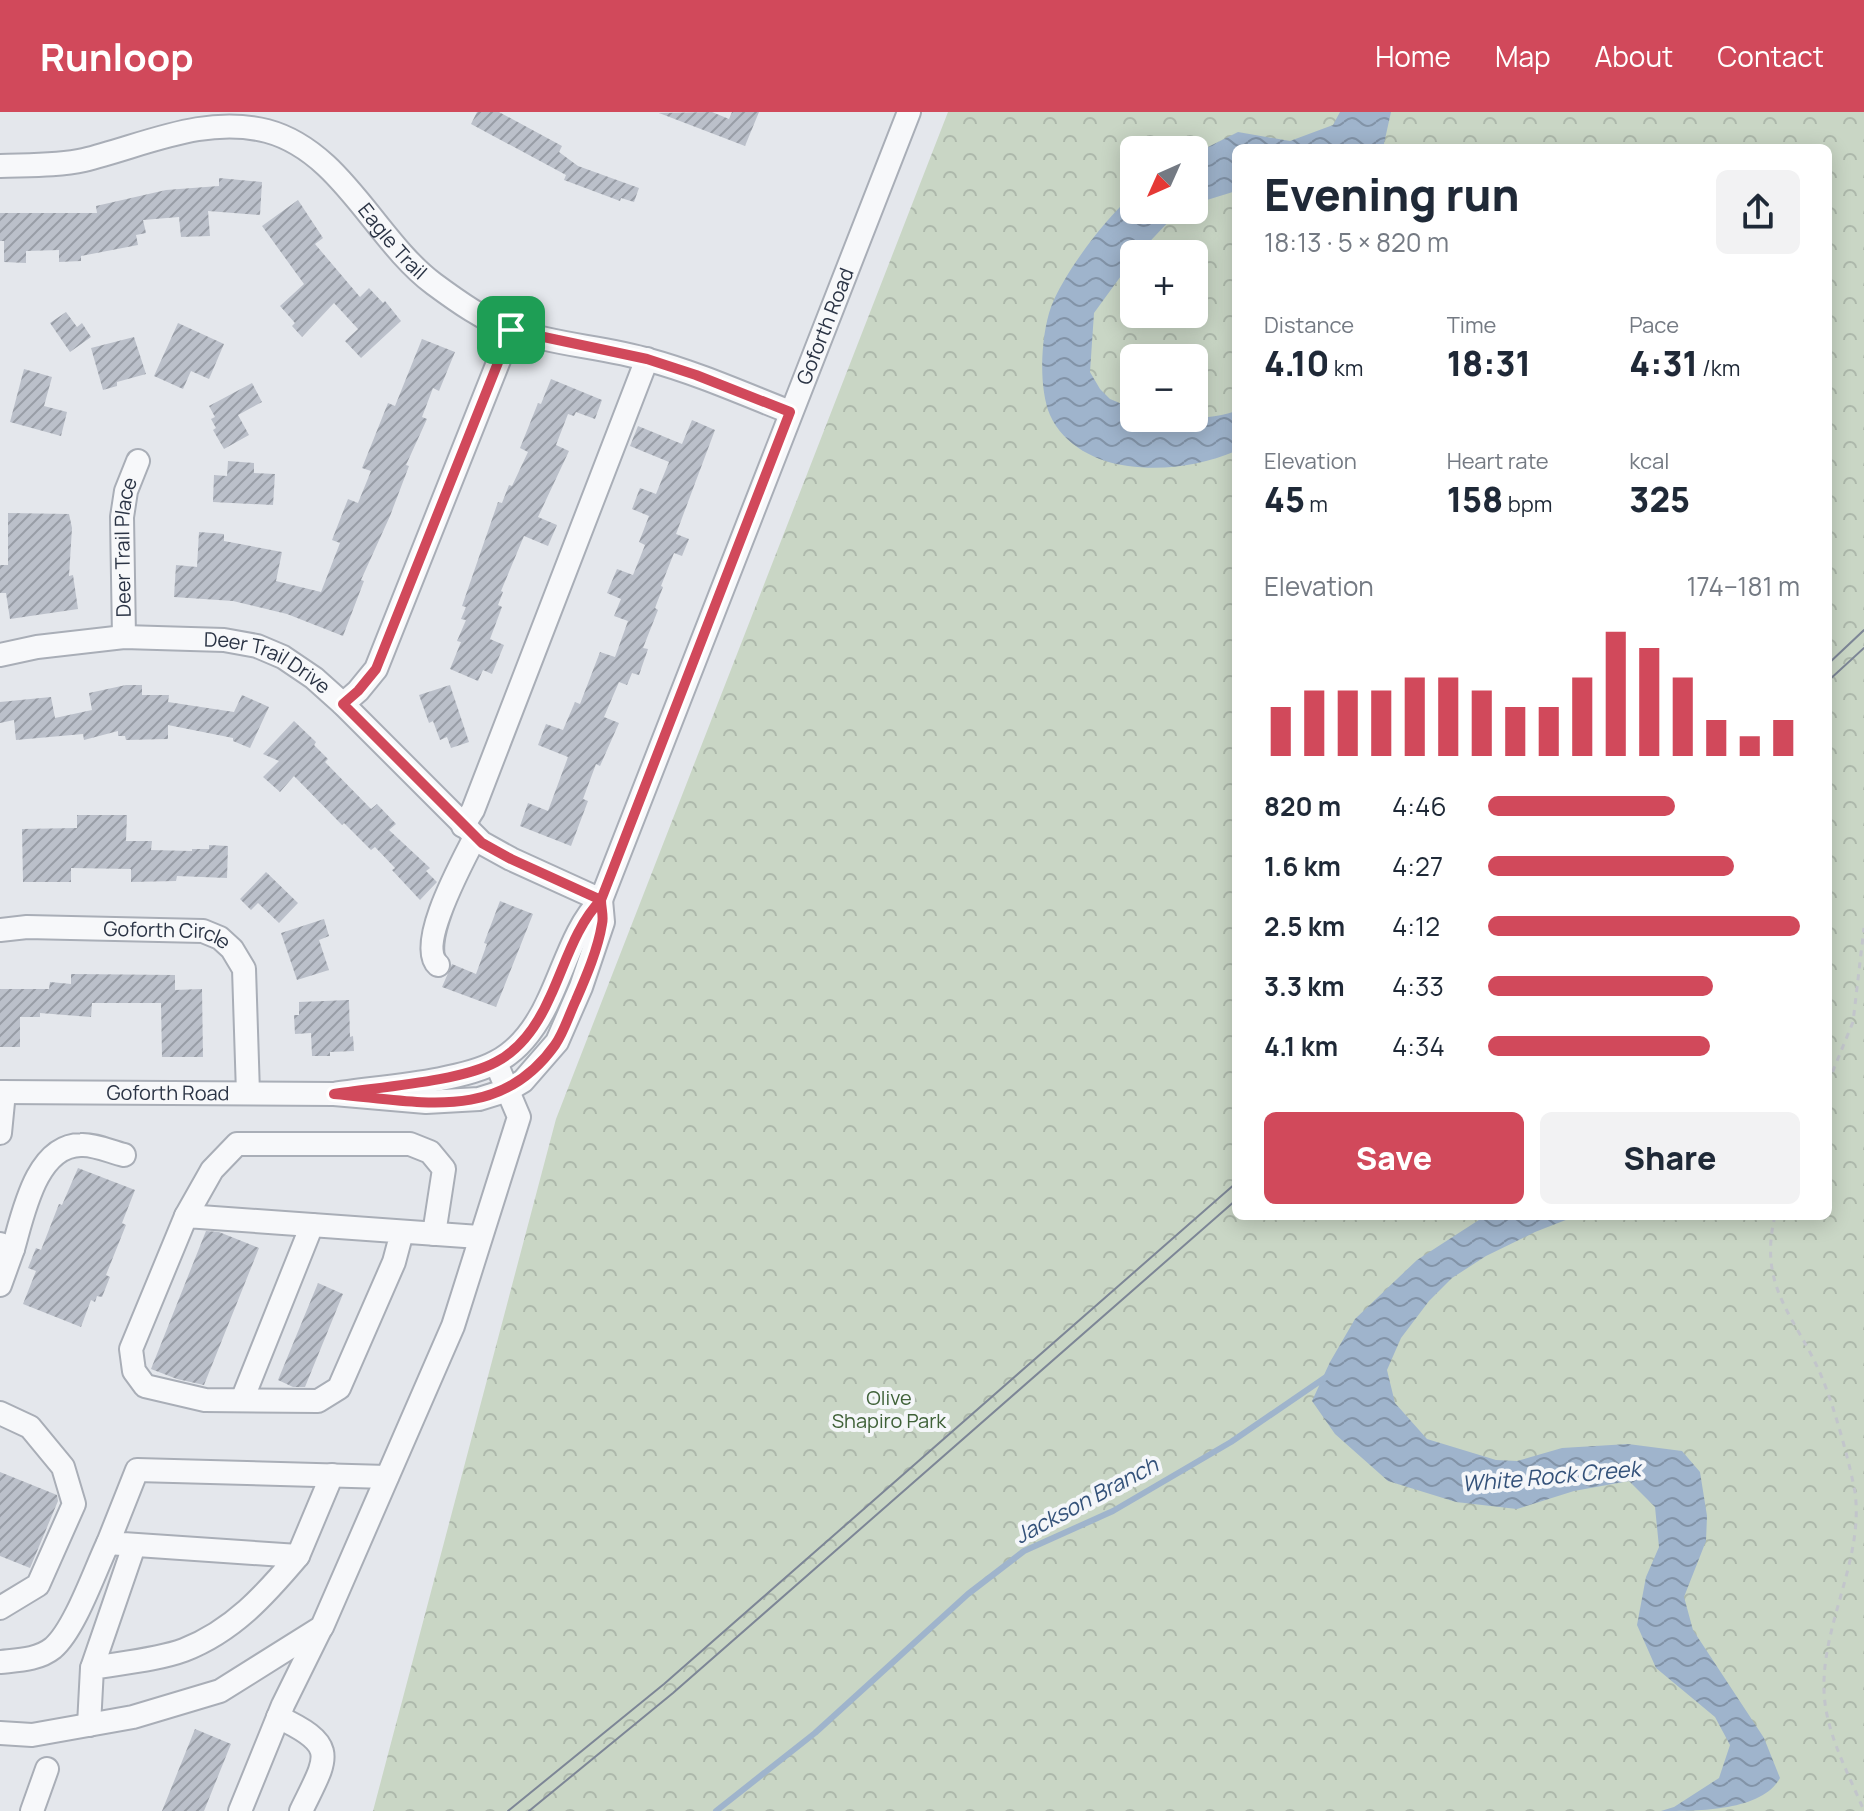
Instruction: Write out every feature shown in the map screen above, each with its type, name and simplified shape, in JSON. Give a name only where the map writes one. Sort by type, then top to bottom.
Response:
[{"type":"street","name":"Goforth Road","points":[[334,1094],[476,1071],[496,1063],[532,1030],[545,1010],[588,913],[601,900],[909,112]]},
{"type":"street","name":"Eagle Trail","points":[[0,166],[80,161],[160,136],[199,128],[265,131],[309,150],[336,175],[398,252],[434,284],[476,312],[511,330],[647,359],[790,412]]},
{"type":"street","points":[[343,704],[376,669],[511,330]]},
{"type":"street","points":[[438,965],[433,960],[431,950],[435,928],[461,865],[473,810],[647,359]]},
{"type":"street","name":"Deer Trail Place","points":[[124,637],[122,517],[126,491],[138,461]]},
{"type":"street","name":"Deer Trail Drive","points":[[0,655],[37,647],[124,637],[224,640],[257,646],[283,657],[314,678],[469,832],[511,859],[601,900]]},
{"type":"street","name":"Goforth Road","points":[[2,1092],[334,1094],[452,1102],[479,1099],[508,1090],[523,1081],[540,1064],[562,1032],[603,922],[601,900]]},
{"type":"street","name":"Goforth Circle","points":[[0,930],[27,927],[203,931],[220,938],[232,949],[244,969],[248,1093]]},
{"type":"street","points":[[240,1811],[278,1717],[322,1627],[453,1326],[519,1117],[496,1063]]},
{"type":"street","points":[[0,1133],[2,1092]]},
{"type":"street","points":[[0,1285],[7,1247],[40,1172],[60,1149],[82,1144],[124,1155]]},
{"type":"street","points":[[402,1232],[394,1262],[339,1388],[318,1401],[205,1400],[145,1386],[134,1371],[131,1349],[186,1216],[212,1170],[237,1144],[410,1144],[430,1152],[444,1169],[434,1234]]},
{"type":"street","points":[[186,1216],[479,1237]]},
{"type":"street","points":[[242,1400],[312,1225]]},
{"type":"street","points":[[0,1413],[30,1427],[63,1467],[74,1504],[38,1585],[0,1608]]},
{"type":"street","points":[[0,1662],[29,1660],[52,1649],[67,1632],[137,1470],[387,1477]]},
{"type":"street","points":[[92,1668],[182,1651],[231,1626],[263,1598],[298,1556],[332,1475]]},
{"type":"street","points":[[108,1543],[298,1556]]},
{"type":"street","points":[[89,1725],[92,1668],[134,1546]]},
{"type":"street","points":[[0,1733],[32,1735],[133,1717],[220,1691],[322,1627]]},
{"type":"street","points":[[278,1717],[304,1729],[321,1744],[324,1762],[301,1811]]},
{"type":"street","points":[[32,1811],[47,1769]]},
{"type":"path","points":[[1832,1073],[1853,1022],[1864,928]]},
{"type":"path","points":[[1774,1220],[1769,1250],[1772,1279],[1824,1383],[1855,1488],[1860,1517],[1827,1659],[1824,1687],[1826,1712],[1833,1737],[1864,1811]]},
{"type":"green space","name":"Olive Shapiro Park","points":[[948,112],[1864,112],[1864,1811],[373,1811],[556,1119]]},
{"type":"water","points":[[1340,112],[1391,112],[1384,144],[1232,144],[1232,192],[1208,200],[1208,147],[1238,132],[1290,141],[1333,125]]},
{"type":"water","points":[[1120,208],[1120,224],[1166,224],[1151,240],[1120,240],[1120,277],[1094,313],[1090,372],[1100,389],[1120,403],[1120,432],[1208,432],[1208,416],[1232,412],[1232,453],[1169,467],[1116,464],[1083,451],[1056,426],[1044,390],[1042,361],[1045,332],[1057,293],[1087,246]]},
{"type":"water","name":"White Rock Creek","points":[[1479,1220],[1566,1220],[1486,1256],[1452,1278],[1429,1301],[1401,1338],[1387,1370],[1395,1403],[1427,1439],[1496,1460],[1517,1461],[1562,1448],[1628,1444],[1682,1451],[1700,1472],[1707,1516],[1706,1541],[1684,1597],[1693,1630],[1764,1738],[1780,1778],[1759,1797],[1728,1807],[1661,1811],[1674,1807],[1719,1778],[1730,1745],[1715,1717],[1656,1668],[1637,1625],[1646,1577],[1659,1547],[1655,1507],[1629,1481],[1574,1491],[1517,1509],[1456,1502],[1388,1481],[1335,1434],[1312,1401],[1355,1319],[1417,1260]]},
{"type":"building","points":[[477,112],[499,112],[562,146],[559,152],[578,166],[639,188],[634,202],[621,198],[620,201],[564,180],[566,175],[471,124]]},
{"type":"building","points":[[712,112],[729,119],[732,112],[759,112],[745,146],[659,113]]},
{"type":"building","points":[[219,178],[262,182],[260,215],[208,211],[210,236],[181,237],[179,217],[143,220],[146,233],[136,235],[138,245],[81,256],[81,261],[59,262],[59,250],[26,251],[26,263],[4,262],[0,213],[97,213],[96,206],[166,190],[219,186]]},
{"type":"building","points":[[298,200],[323,238],[315,244],[360,297],[369,288],[383,303],[385,301],[401,321],[361,358],[345,341],[358,329],[334,303],[302,337],[280,306],[304,284],[262,226]]},
{"type":"building","points":[[66,312],[77,327],[82,323],[91,337],[70,352],[50,323]]},
{"type":"building","points":[[178,323],[224,344],[209,379],[191,371],[183,389],[154,376]]},
{"type":"building","points":[[134,337],[146,374],[117,382],[117,386],[103,390],[91,348]]},
{"type":"building","points":[[422,339],[455,352],[439,391],[433,388],[422,417],[427,419],[406,465],[409,466],[390,516],[361,580],[364,581],[343,636],[287,614],[233,601],[174,597],[176,565],[197,567],[199,532],[224,534],[224,541],[282,552],[276,581],[321,592],[340,543],[332,540],[348,499],[358,503],[371,471],[362,468],[388,403],[395,406]]},
{"type":"building","points":[[24,369],[52,377],[44,406],[67,412],[61,436],[10,422]]},
{"type":"building","points":[[551,379],[602,400],[595,419],[576,412],[574,416],[568,414],[556,445],[569,451],[538,517],[557,525],[548,546],[524,536],[501,591],[498,605],[502,607],[490,639],[504,645],[492,674],[483,670],[478,681],[450,669],[466,620],[461,619],[466,607],[462,606],[498,502],[502,503],[528,452],[520,448]]},
{"type":"building","points":[[252,383],[262,402],[238,415],[249,435],[224,449],[213,430],[216,428],[211,419],[215,417],[209,406]]},
{"type":"building","points":[[692,420],[715,430],[676,534],[689,539],[682,556],[674,553],[661,586],[655,608],[658,610],[643,648],[648,649],[639,675],[632,673],[627,685],[619,682],[604,717],[619,723],[600,766],[596,764],[583,799],[588,801],[571,846],[520,826],[528,803],[548,811],[568,757],[538,745],[546,724],[563,730],[575,702],[580,704],[600,652],[615,657],[628,621],[614,616],[621,599],[607,593],[617,569],[633,575],[645,545],[639,542],[649,516],[632,509],[640,488],[656,494],[669,462],[630,446],[638,426],[682,444]]},
{"type":"building","points":[[228,461],[254,463],[254,473],[275,474],[273,505],[213,502],[214,475],[227,476]]},
{"type":"building","points":[[8,513],[69,514],[72,528],[69,576],[73,575],[78,609],[10,619],[6,593],[0,593],[0,565],[8,565]]},
{"type":"building","points":[[142,685],[142,695],[169,695],[168,702],[234,712],[242,695],[269,707],[250,748],[233,741],[233,738],[168,725],[168,739],[126,740],[125,736],[118,736],[118,731],[84,740],[83,734],[16,740],[14,720],[0,723],[0,702],[51,697],[55,718],[92,710],[89,693]]},
{"type":"building","points":[[450,685],[469,742],[451,748],[447,737],[440,740],[433,721],[429,723],[419,695]]},
{"type":"building","points":[[294,721],[316,742],[314,745],[328,759],[325,762],[371,809],[377,804],[396,824],[389,830],[430,868],[426,871],[437,882],[420,900],[375,847],[371,850],[344,823],[342,825],[294,776],[280,792],[263,777],[279,761],[263,754]]},
{"type":"building","points":[[77,815],[127,815],[126,841],[152,841],[151,850],[192,851],[209,849],[209,845],[228,846],[227,878],[177,876],[176,881],[131,882],[131,869],[71,868],[71,882],[23,882],[22,829],[77,828]]},
{"type":"building","points":[[266,872],[298,903],[279,923],[258,903],[251,910],[240,899]]},
{"type":"building","points":[[500,901],[533,914],[496,1007],[442,987],[452,964],[476,974]]},
{"type":"building","points":[[324,919],[329,936],[319,940],[329,970],[297,980],[281,933]]},
{"type":"building","points":[[71,974],[175,975],[175,990],[202,989],[203,1057],[162,1057],[161,1003],[92,1003],[91,1017],[40,1013],[40,1017],[20,1017],[20,1047],[0,1047],[0,989],[49,989],[50,982],[71,984]]},
{"type":"building","points":[[349,1000],[350,1037],[353,1036],[354,1051],[312,1056],[311,1033],[295,1034],[294,1015],[299,1015],[299,1002]]},
{"type":"building","points":[[78,1168],[135,1190],[122,1223],[126,1225],[106,1275],[110,1277],[102,1297],[97,1296],[95,1302],[91,1300],[81,1327],[23,1304],[36,1271],[28,1268],[36,1248],[41,1250],[59,1204],[62,1205]]},
{"type":"building","points":[[206,1231],[219,1232],[259,1248],[204,1385],[151,1369]]},
{"type":"building","points":[[318,1283],[343,1294],[305,1387],[293,1387],[278,1380]]},
{"type":"building","points":[[0,1472],[57,1495],[58,1501],[30,1568],[0,1556]]},
{"type":"building","points":[[195,1729],[231,1744],[204,1811],[162,1811]]},
{"type":"waterway","name":"Jackson Branch","points":[[716,1811],[815,1733],[968,1594],[1024,1551],[1113,1511],[1231,1442],[1326,1377]]},
{"type":"tram line","points":[[1832,660],[1864,630]]},
{"type":"tram line","points":[[1832,677],[1864,648]]},
{"type":"tram line","points":[[508,1811],[664,1684],[1232,1187]]},
{"type":"tram line","points":[[529,1811],[673,1693],[1232,1204]]},
{"type":"route","points":[[511,330],[376,669],[343,704],[482,843],[601,900],[588,913],[545,1010],[532,1030],[505,1057],[476,1071],[334,1094],[426,1102],[479,1099],[508,1090],[523,1081],[557,1042],[581,987],[603,922],[601,900],[790,412],[647,359],[511,330]]}]
